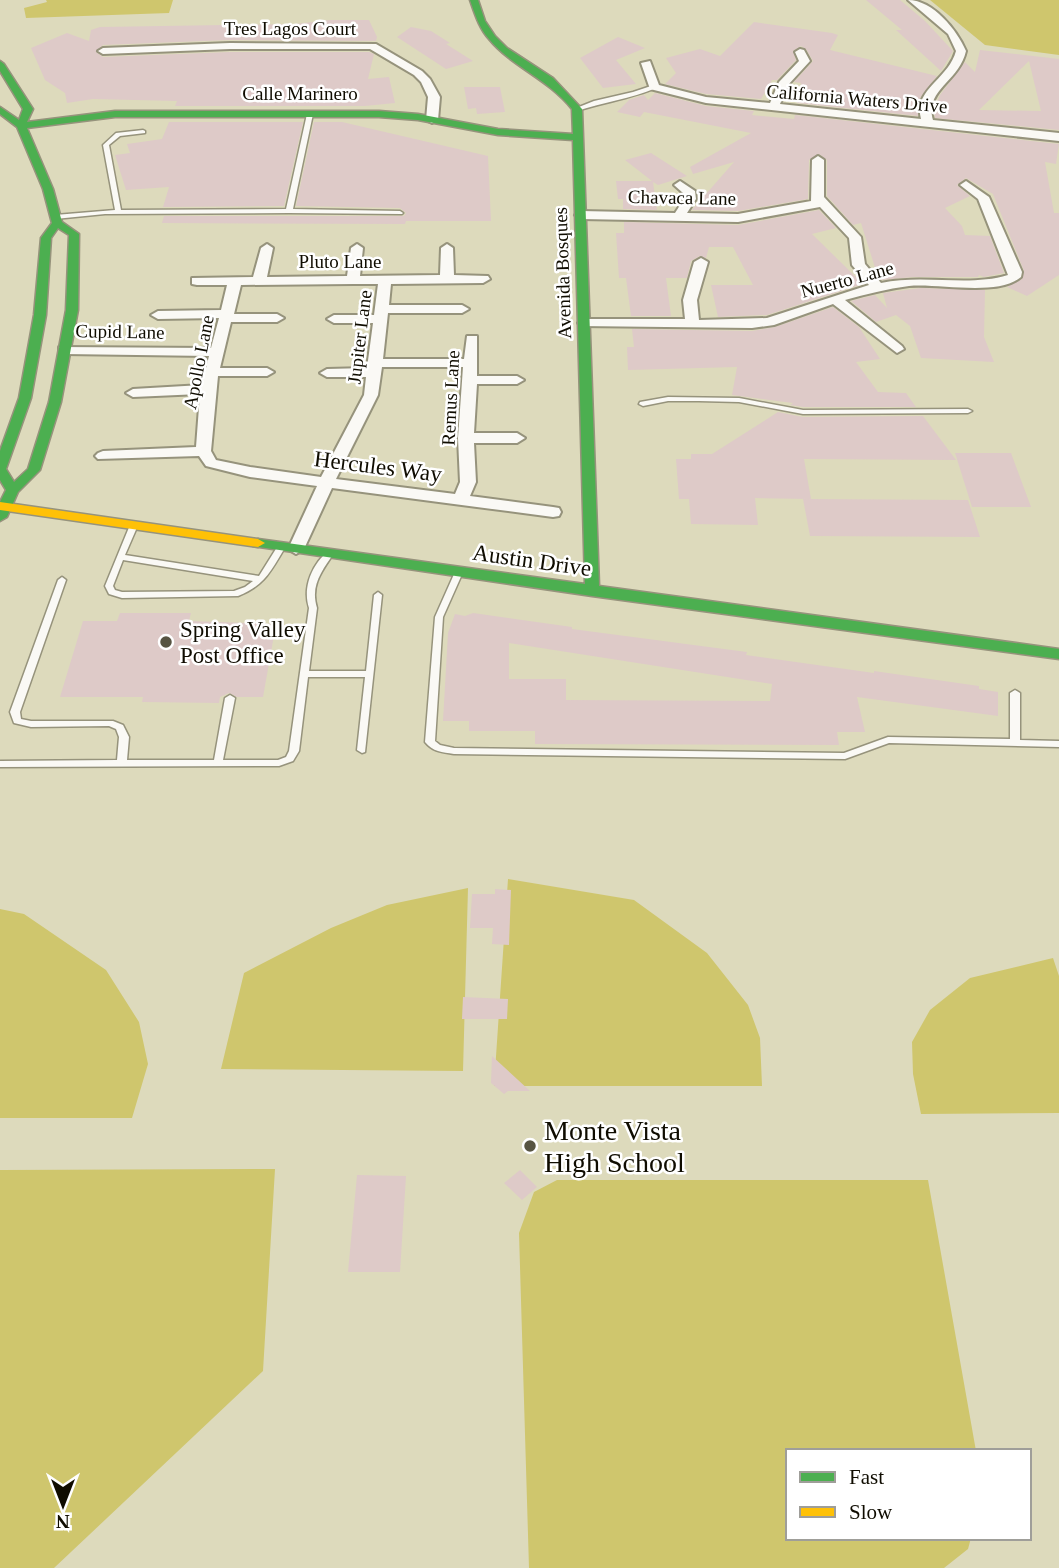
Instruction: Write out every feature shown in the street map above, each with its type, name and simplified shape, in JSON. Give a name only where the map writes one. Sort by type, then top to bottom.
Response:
[{"type":"main road","points":[[474,0],[475,17],[488,37],[563,91],[577,109]]},
{"type":"main road","points":[[1,67],[28,109],[21,127]]},
{"type":"main road","name":"Avenida Bosques","points":[[577,109],[592,591]]},
{"type":"main road","points":[[0,110],[21,127],[48,189],[56,220],[74,234],[72,310],[55,402],[34,470],[12,489],[1,510]]},
{"type":"main road","name":"Calle Marinero","points":[[21,127],[115,114],[379,114],[498,132],[578,136]]},
{"type":"main road","points":[[12,489],[0,469],[25,398],[40,315],[46,238],[56,220]]},
{"type":"main road","points":[[40,315],[52,328],[49,344],[52,350],[64,350]]},
{"type":"main road","name":"Austin Drive","points":[[1,510],[134,525],[592,591],[1059,654]]},
{"type":"street","points":[[913,0],[953,33],[961,51],[955,68],[931,89],[925,102],[924,114],[927,121]]},
{"type":"street","name":"Tres Lagos Court","points":[[103,51],[230,46],[372,46],[418,73],[426,81],[434,97],[432,120]]},
{"type":"street","points":[[773,109],[783,84],[805,61],[800,52]]},
{"type":"street","points":[[646,62],[654,88]]},
{"type":"street","name":"California Waters Drive","points":[[654,88],[706,100],[773,109],[927,121],[1059,137]]},
{"type":"street","points":[[818,160],[818,198],[855,237],[859,265],[878,287]]},
{"type":"street","points":[[679,216],[690,199],[689,191],[680,185]]},
{"type":"street","name":"Nuerto Lane","points":[[584,323],[769,322],[878,287],[912,282],[1000,283],[1014,277],[1015,272],[983,197],[966,186]]},
{"type":"street","name":"Chavaca Lane","points":[[581,215],[738,218],[817,204],[818,198]]},
{"type":"street","points":[[259,280],[267,248]]},
{"type":"street","points":[[353,280],[357,248]]},
{"type":"street","points":[[447,248],[447,279]]},
{"type":"street","points":[[692,324],[690,300],[701,262]]},
{"type":"street","name":"Jupiter Lane","points":[[289,548],[371,395],[385,279]]},
{"type":"street","name":"Pluto Lane","points":[[197,281],[483,279]]},
{"type":"street","name":"Apollo Lane","points":[[203,451],[208,389],[235,280]]},
{"type":"street","points":[[836,300],[897,349]]},
{"type":"street","points":[[334,319],[462,309]]},
{"type":"street","points":[[158,315],[277,318]]},
{"type":"street","name":"Remus Lane","points":[[461,499],[468,482],[467,438],[472,339]]},
{"type":"street","name":"Cupid Lane","points":[[64,350],[217,352]]},
{"type":"street","points":[[327,373],[471,363]]},
{"type":"street","points":[[213,372],[267,372]]},
{"type":"street","points":[[470,380],[517,380]]},
{"type":"street","points":[[133,393],[208,389]]},
{"type":"street","points":[[467,438],[517,438]]},
{"type":"street","points":[[103,456],[203,451]]},
{"type":"street","name":"Hercules Way","points":[[203,451],[211,463],[250,472],[553,512]]},
{"type":"lane","points":[[577,109],[595,100],[654,88]]},
{"type":"lane","points":[[289,211],[310,114]]},
{"type":"lane","points":[[118,212],[106,145],[118,134],[143,132]]},
{"type":"lane","points":[[56,220],[118,212],[400,213]]},
{"type":"lane","points":[[643,404],[668,399],[712,399],[738,400],[803,411],[968,411]]},
{"type":"lane","points":[[134,525],[110,586],[112,592],[122,595],[235,594],[248,589],[261,579],[289,548]]},
{"type":"lane","points":[[0,764],[279,764],[290,759],[294,751],[313,608],[307,595],[310,583],[330,553]]},
{"type":"lane","points":[[120,557],[261,579]]},
{"type":"lane","points":[[459,572],[439,617],[430,742],[437,748],[454,751],[845,756],[888,740],[1059,744]]},
{"type":"lane","points":[[62,580],[15,712],[17,721],[31,724],[110,723],[120,727],[124,737],[122,764]]},
{"type":"lane","points":[[362,750],[378,595]]},
{"type":"lane","points":[[304,674],[370,674]]},
{"type":"lane","points":[[1015,693],[1015,743]]},
{"type":"lane","points":[[218,764],[230,698]]},
{"type":"shaded area","points":[[46,0],[173,0],[169,13],[26,18],[24,8],[47,2]]},
{"type":"shaded area","points":[[930,0],[1059,0],[1059,55],[985,45]]},
{"type":"shaded area","points":[[508,879],[634,900],[707,953],[748,1005],[760,1038],[762,1086],[494,1086]]},
{"type":"shaded area","points":[[468,888],[463,1071],[221,1069],[244,973],[331,928],[387,905]]},
{"type":"shaded area","points":[[0,909],[24,914],[106,970],[139,1022],[148,1064],[132,1118],[0,1118]]},
{"type":"shaded area","points":[[1053,958],[1059,976],[1059,1113],[921,1114],[913,1074],[912,1042],[930,1010],[970,978]]},
{"type":"shaded area","points":[[275,1169],[263,1371],[54,1568],[0,1568],[0,1170]]},
{"type":"shaded area","points":[[557,1180],[928,1180],[976,1449],[786,1449],[786,1540],[970,1540],[968,1549],[944,1568],[529,1568],[519,1233],[534,1192]]},
{"type":"building","points":[[866,0],[900,0],[925,21],[953,51],[941,71],[896,30],[902,30]]},
{"type":"building","points":[[330,20],[369,20],[377,37],[376,41],[230,40],[103,45],[96,52],[103,57],[230,52],[369,52],[374,54],[368,79],[389,77],[395,103],[365,106],[175,106],[177,101],[93,99],[67,103],[65,93],[45,80],[31,48],[67,33],[89,41],[91,30],[100,27],[295,24]]},
{"type":"building","points":[[754,22],[832,33],[838,35],[830,50],[937,76],[920,98],[918,116],[797,103],[801,83],[794,82],[813,61],[801,46],[793,51],[796,60],[777,80],[772,80],[761,99],[706,94],[665,84],[676,73],[666,58],[700,49],[720,56]]},
{"type":"building","points":[[411,27],[431,31],[473,61],[446,69],[397,37]]},
{"type":"building","points":[[618,37],[645,48],[616,60],[636,84],[603,88],[580,58]]},
{"type":"building","points":[[980,50],[1059,59],[1059,130],[935,118],[934,110],[940,95],[965,62],[975,72]],"holes":[[[1029,61],[1041,111],[979,110]]]},
{"type":"building","points":[[464,87],[500,87],[505,112],[477,114],[476,108],[468,109]]},
{"type":"building","points":[[655,93],[706,106],[754,111],[752,115],[794,119],[795,115],[1059,144],[1056,164],[1045,162],[1054,213],[1059,213],[1059,275],[1027,296],[1007,287],[1022,279],[1024,271],[993,194],[966,178],[957,185],[970,196],[945,208],[962,226],[965,235],[990,236],[1004,273],[984,277],[979,275],[882,280],[877,274],[861,223],[853,225],[827,196],[827,160],[819,154],[809,160],[808,199],[738,211],[692,210],[734,162],[693,174],[690,167],[751,133],[644,112],[640,117],[617,112],[629,100],[644,95],[648,100]]},
{"type":"building","points":[[169,122],[303,122],[284,206],[163,207],[169,187],[126,190],[115,155],[130,153],[127,144],[162,139]]},
{"type":"building","points":[[314,122],[342,122],[488,156],[491,221],[406,221],[405,224],[162,223],[164,216],[404,216],[406,213],[400,208],[296,206]]},
{"type":"building","points":[[651,153],[687,176],[658,185],[653,182],[657,210],[623,209],[623,199],[618,199],[616,181],[652,181],[625,160]]},
{"type":"building","points":[[819,210],[836,228],[812,234],[863,284],[767,315],[718,317],[711,285],[753,285],[733,247],[709,247],[706,258],[700,256],[691,261],[687,278],[666,278],[671,316],[631,316],[626,278],[619,278],[616,233],[624,233],[624,222],[738,225]]},
{"type":"building","points":[[921,288],[985,290],[984,337],[994,362],[921,358],[910,326],[896,315],[876,322],[851,301],[875,295],[887,308],[883,293]]},
{"type":"building","points":[[833,307],[859,327],[880,359],[856,362],[878,392],[906,393],[916,407],[803,407],[790,405],[793,403],[732,395],[737,367],[628,370],[627,347],[634,347],[632,329],[752,331],[775,327]]},
{"type":"building","points":[[778,412],[803,417],[923,416],[956,460],[804,459],[811,499],[755,498],[758,525],[691,524],[689,499],[679,499],[676,459],[691,459],[691,454],[712,454]]},
{"type":"building","points":[[955,453],[1011,453],[1031,507],[972,507]]},
{"type":"building","points":[[803,499],[968,500],[980,537],[810,536]]},
{"type":"building","points":[[120,613],[191,613],[189,621],[276,624],[263,697],[237,697],[229,693],[220,697],[219,703],[142,702],[143,697],[60,697],[83,621],[117,621]]},
{"type":"building","points":[[473,613],[747,652],[746,655],[979,686],[979,689],[998,692],[998,716],[857,697],[865,732],[837,732],[839,745],[535,744],[535,731],[469,731],[469,721],[443,721],[448,633],[455,614],[465,616]],"holes":[[[509,643],[772,684],[770,701],[566,700],[566,679],[509,679]]]},
{"type":"building","points":[[495,889],[511,890],[509,945],[492,944],[493,928],[470,928],[472,894],[495,894]]},
{"type":"building","points":[[463,997],[508,999],[507,1019],[462,1019]]},
{"type":"building","points":[[492,1056],[530,1091],[508,1091],[504,1094],[491,1083]]},
{"type":"building","points":[[520,1170],[537,1187],[522,1200],[504,1183]]},
{"type":"building","points":[[357,1175],[406,1176],[400,1272],[348,1272]]},
{"type":"traffic: fast","points":[[474,0],[481,21],[491,37],[504,50],[549,80],[577,109],[592,591]]},
{"type":"traffic: fast","points":[[0,64],[28,109],[21,126]]},
{"type":"traffic: fast","points":[[0,110],[21,126],[48,189],[57,223],[74,234],[72,310],[55,402],[34,470],[12,490],[0,517]]},
{"type":"traffic: fast","points":[[21,126],[115,114],[379,114],[418,117],[498,132],[578,137]]},
{"type":"traffic: fast","points":[[12,490],[0,469],[25,398],[40,315],[46,238],[57,223]]},
{"type":"traffic: fast","points":[[258,543],[1059,654]]},
{"type":"traffic: slow","points":[[0,506],[258,543]]},
{"type":"place","name":"Spring Valley Post Office","points":[[166,642]]},
{"type":"place","name":"Monte Vista High School","points":[[530,1146]]}]
